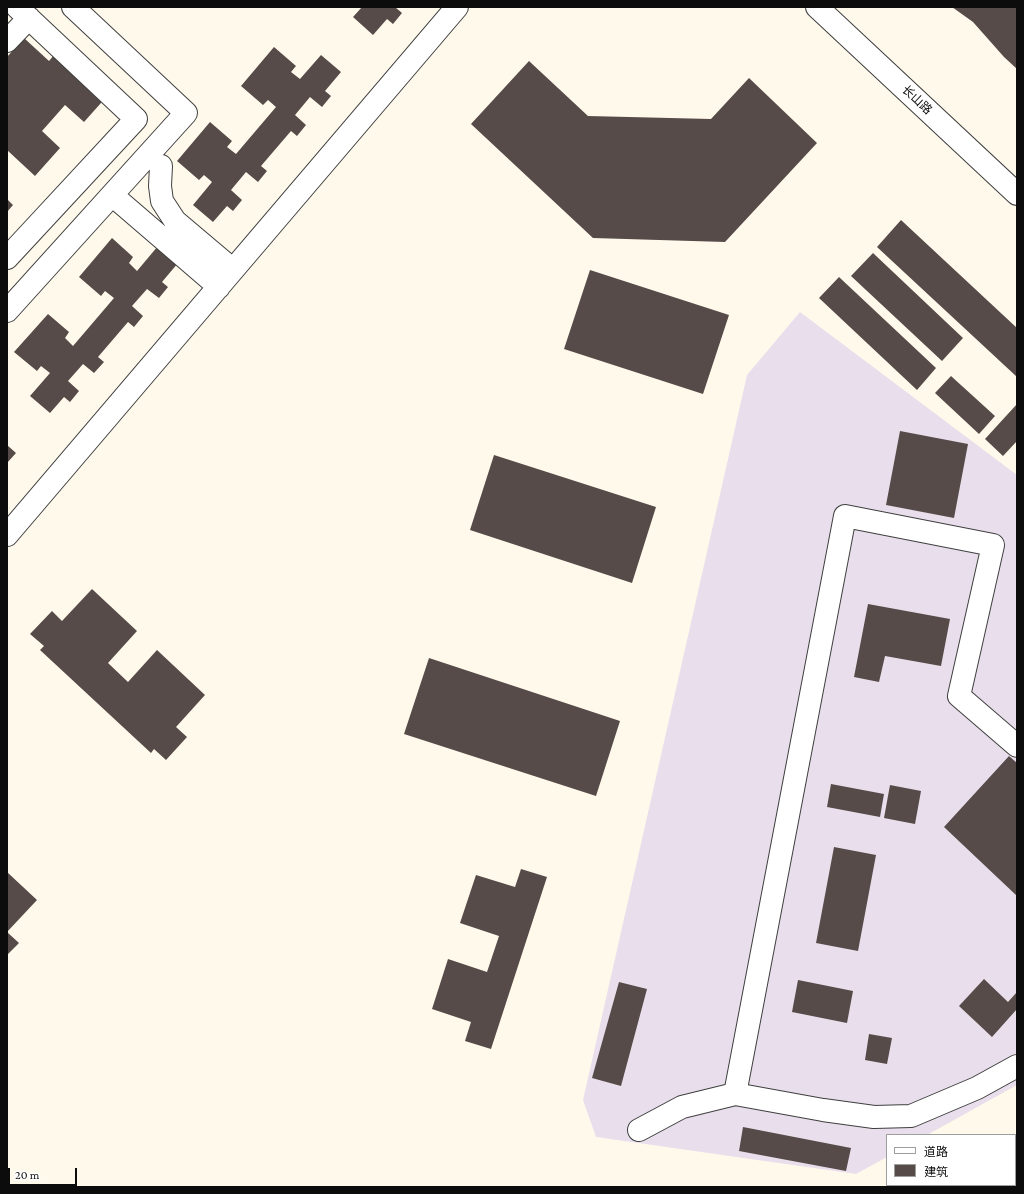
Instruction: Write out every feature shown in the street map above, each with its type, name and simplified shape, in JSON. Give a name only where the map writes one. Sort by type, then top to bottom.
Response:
[{"type":"street","points":[[7,311],[186,113],[73,7]]},
{"type":"street","points":[[7,535],[457,7]]},
{"type":"street","name":"长山路","points":[[817,7],[1017,194]]},
{"type":"street","points":[[7,41],[23,12],[136,119],[7,258]]},
{"type":"street","points":[[161,166],[160,186],[162,201],[175,221],[233,270]]},
{"type":"street","points":[[112,195],[219,287]]},
{"type":"street","points":[[735,1094],[845,516],[993,545],[959,696],[1017,746]]},
{"type":"street","points":[[639,1130],[682,1107],[735,1094],[823,1110],[874,1117],[911,1116],[977,1088],[1017,1066]]},
{"type":"shaded area","points":[[800,312],[1017,475],[1017,1085],[929,1134],[886,1134],[886,1158],[856,1174],[596,1137],[583,1100],[747,375]]},
{"type":"building","points":[[362,7],[395,7],[402,13],[393,24],[387,19],[373,35],[353,17]]},
{"type":"building","points":[[952,7],[1017,7],[1017,69],[1004,57],[973,22]]},
{"type":"building","points":[[24,38],[49,61],[59,49],[109,94],[84,122],[65,105],[42,131],[60,148],[35,176],[7,150],[7,57]]},
{"type":"building","points":[[274,47],[296,66],[291,72],[300,79],[321,55],[341,72],[325,91],[331,96],[322,107],[310,97],[295,115],[306,125],[297,136],[291,131],[261,166],[267,171],[258,182],[246,172],[231,190],[242,200],[233,211],[227,206],[213,222],[193,205],[212,182],[204,175],[199,180],[177,161],[210,122],[232,141],[227,147],[236,154],[276,107],[268,100],[263,105],[241,86]]},
{"type":"building","points":[[529,61],[588,116],[711,119],[749,78],[817,143],[725,242],[593,238],[471,124]]},
{"type":"building","points":[[7,199],[13,205],[7,212]]},
{"type":"building","points":[[901,220],[1017,328],[1017,377],[877,247]]},
{"type":"building","points":[[112,238],[133,257],[129,263],[137,271],[158,246],[178,263],[162,282],[168,287],[159,298],[147,289],[132,306],[143,316],[134,327],[128,322],[98,357],[104,362],[94,373],[83,364],[68,381],[79,391],[70,402],[64,397],[50,413],[30,396],[50,373],[41,366],[37,371],[14,352],[48,314],[69,332],[65,338],[73,346],[114,298],[105,291],[101,296],[79,277]]},
{"type":"building","points":[[873,253],[963,338],[942,361],[851,276]]},
{"type":"building","points":[[590,270],[729,315],[703,394],[564,349]]},
{"type":"building","points":[[839,277],[936,368],[917,390],[819,298]]},
{"type":"building","points":[[951,376],[995,416],[979,434],[935,393]]},
{"type":"building","points":[[1017,404],[1017,441],[1003,456],[985,439]]},
{"type":"building","points":[[900,431],[968,444],[954,518],[886,505]]},
{"type":"building","points":[[7,445],[16,453],[7,463]]},
{"type":"building","points":[[494,455],[656,507],[632,583],[470,530]]},
{"type":"building","points":[[92,589],[137,631],[108,663],[128,682],[157,650],[205,695],[176,727],[187,737],[166,760],[154,749],[151,753],[40,650],[44,646],[30,634],[52,611],[62,621]]},
{"type":"building","points":[[868,604],[950,619],[941,666],[885,656],[879,682],[854,677]]},
{"type":"building","points":[[429,658],[620,721],[596,796],[404,734]]},
{"type":"building","points":[[1009,756],[1017,763],[1017,896],[944,827]]},
{"type":"building","points":[[831,784],[884,794],[880,817],[827,807]]},
{"type":"building","points":[[890,785],[921,791],[915,824],[884,818]]},
{"type":"building","points":[[834,847],[876,855],[858,951],[816,943]]},
{"type":"building","points":[[521,869],[547,877],[491,1049],[465,1041],[471,1022],[432,1009],[448,959],[487,972],[499,936],[460,923],[476,875],[515,887]]},
{"type":"building","points":[[7,872],[37,900],[7,932]]},
{"type":"building","points":[[7,932],[19,943],[7,955]]},
{"type":"building","points":[[984,979],[1008,1002],[1017,992],[1017,1009],[992,1037],[959,1006]]},
{"type":"building","points":[[798,980],[853,991],[847,1023],[792,1012]]},
{"type":"building","points":[[619,982],[647,989],[621,1086],[592,1078]]},
{"type":"building","points":[[869,1034],[892,1038],[887,1064],[865,1060]]},
{"type":"building","points":[[743,1127],[851,1148],[846,1171],[739,1151]]}]
